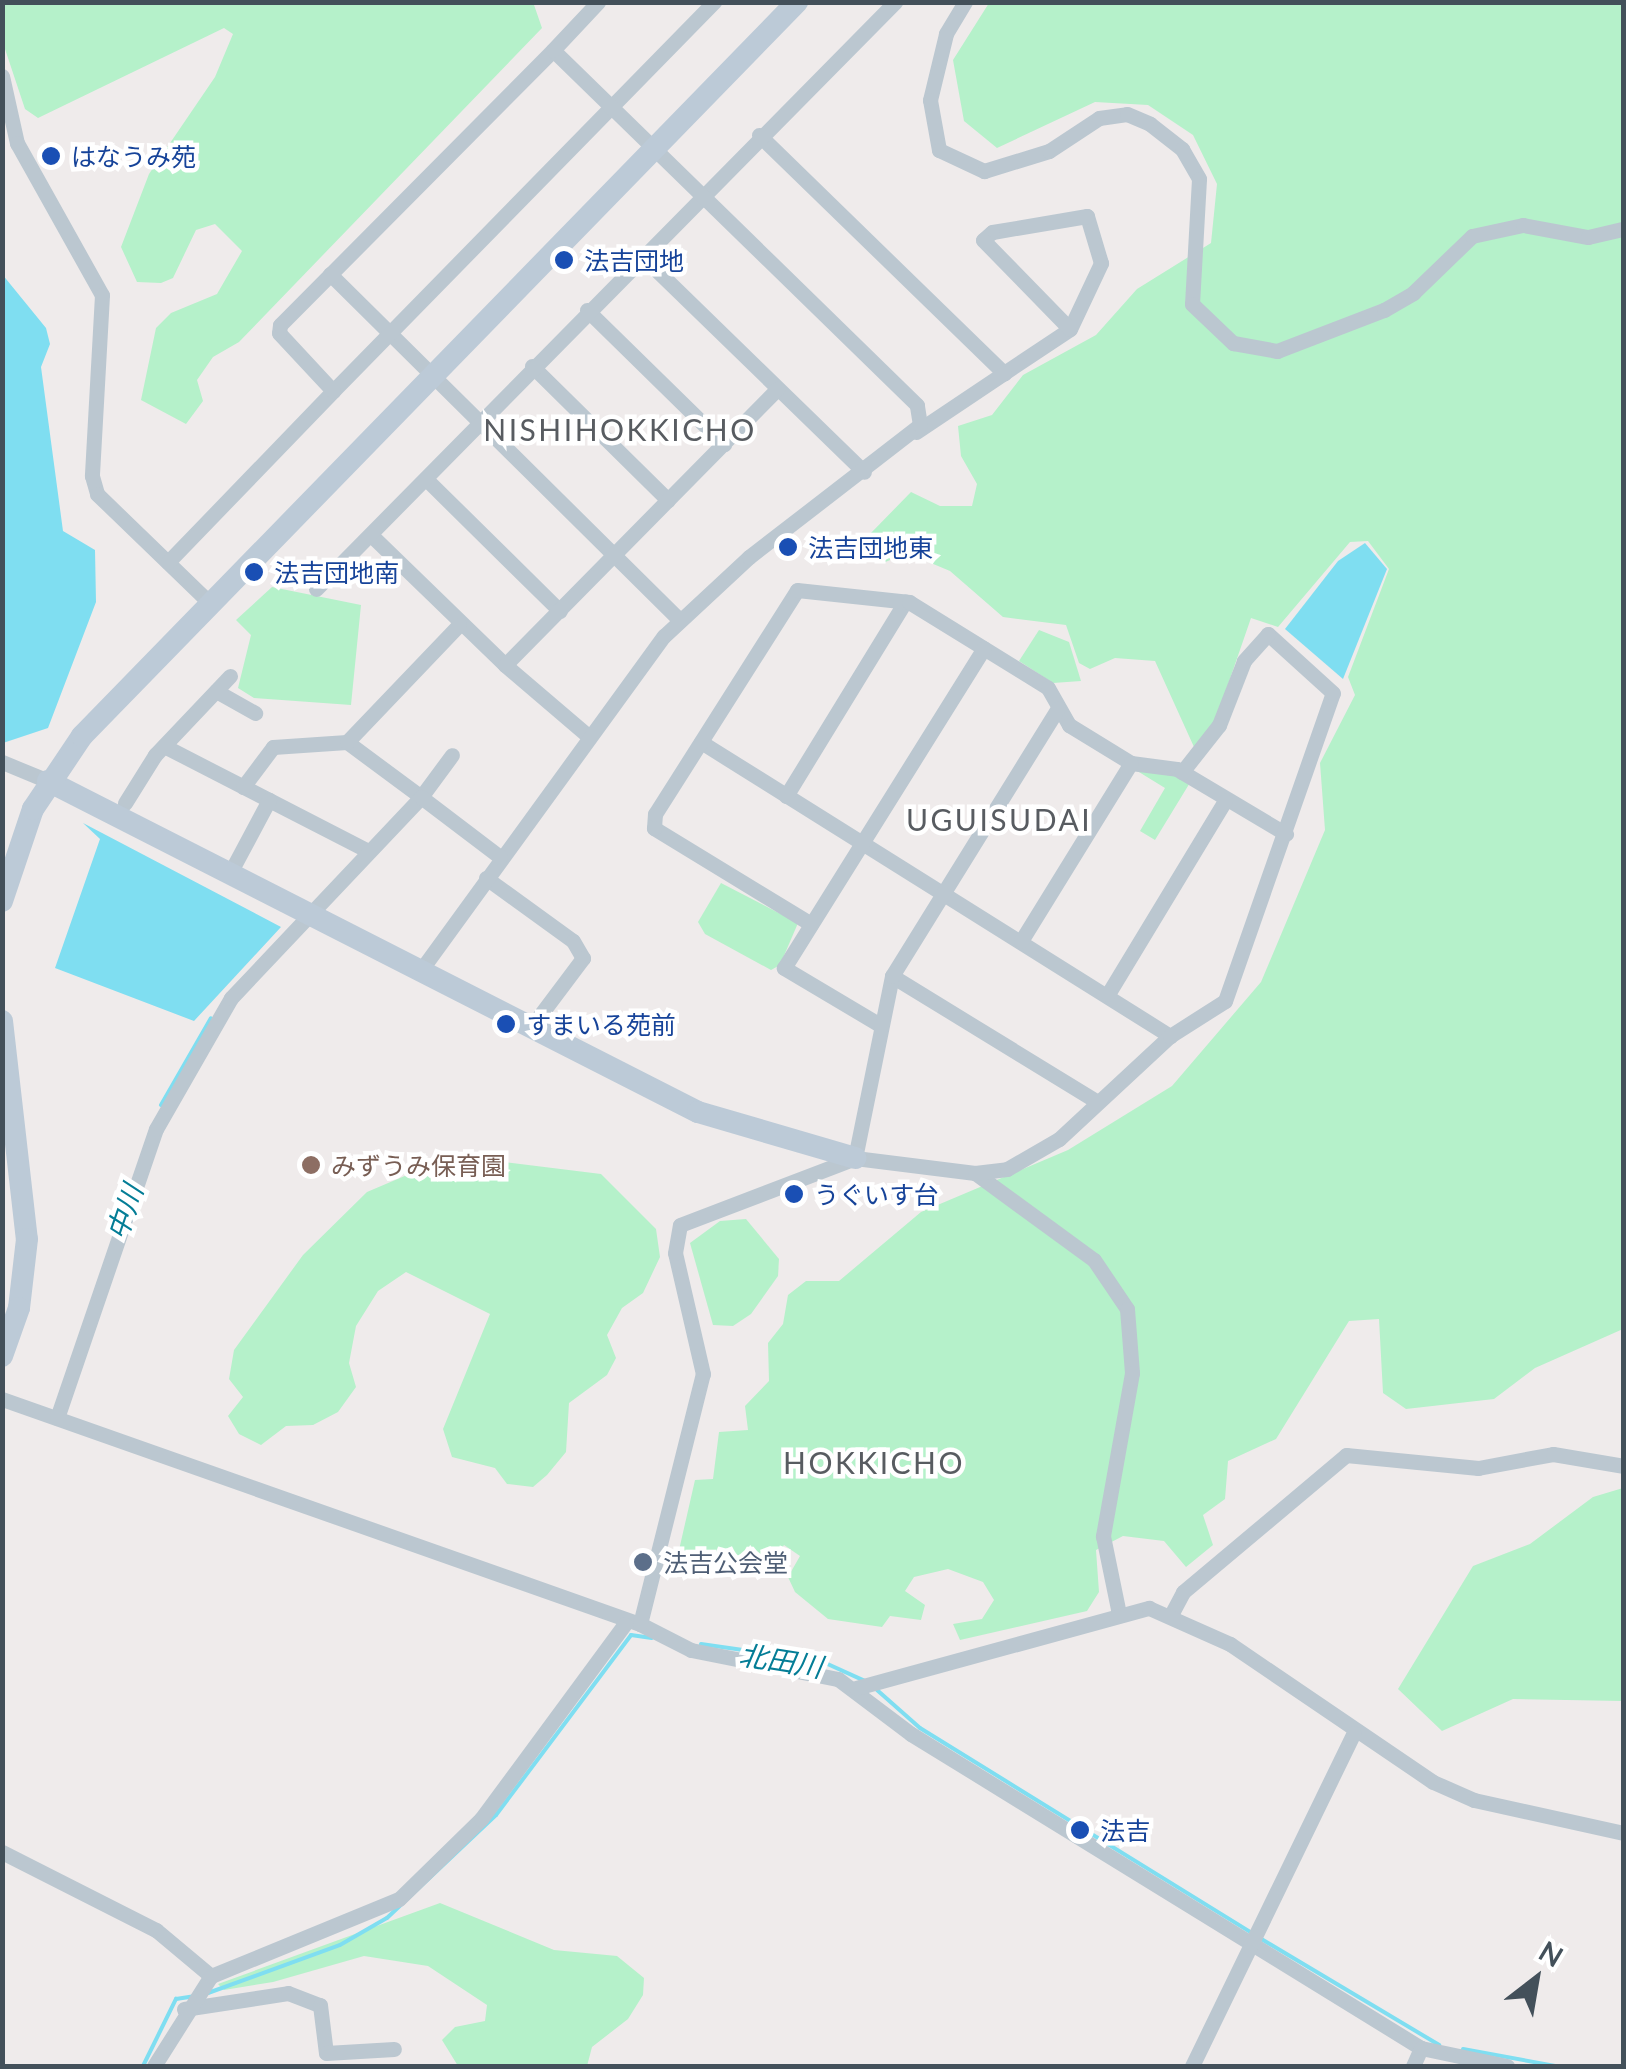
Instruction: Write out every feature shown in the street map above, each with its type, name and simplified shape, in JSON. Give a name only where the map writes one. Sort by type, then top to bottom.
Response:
[{"type":"street","points":[[333,392],[278,334],[330,274],[598,2]]},
{"type":"street","points":[[168,562],[714,2]]},
{"type":"street","points":[[2,901],[24,830],[48,781],[210,603],[798,2]]},
{"type":"street","points":[[316,589],[759,135],[895,2]]},
{"type":"street","points":[[965,2],[946,34],[930,100],[939,150],[984,172],[1049,152],[1099,118],[1126,114],[1150,124],[1182,149],[1199,179],[1192,304],[1233,343],[1277,351],[1384,310],[1414,294],[1472,236],[1523,226],[1588,237],[1624,229]]},
{"type":"street","points":[[552,50],[916,406],[912,435]]},
{"type":"street","points":[[2,76],[17,143],[102,294],[92,476],[98,494],[210,603]]},
{"type":"street","points":[[759,135],[1004,373]]},
{"type":"street","points":[[420,970],[588,736],[680,620],[912,435],[1070,329],[1101,262],[1092,220],[985,236],[1070,329]]},
{"type":"street","points":[[641,255],[864,472]]},
{"type":"street","points":[[330,274],[680,620]]},
{"type":"street","points":[[587,310],[724,444]]},
{"type":"street","points":[[532,366],[668,500]]},
{"type":"street","points":[[505,665],[777,389]]},
{"type":"street","points":[[426,479],[560,611]]},
{"type":"street","points":[[371,535],[460,624],[588,736]]},
{"type":"street","points":[[811,924],[654,828],[701,742],[797,590],[905,602],[1048,688],[1069,726],[1131,763],[1182,772],[1286,834]]},
{"type":"street","points":[[786,796],[905,602]]},
{"type":"street","points":[[346,742],[460,624]]},
{"type":"street","points":[[2,762],[48,781],[698,1112],[855,1158],[975,1173],[1007,1169],[1039,1152],[1170,1036],[1224,1001],[1238,981],[1333,693],[1268,634],[1244,662],[1219,725],[1182,772]]},
{"type":"street","points":[[880,1025],[784,968],[984,648]]},
{"type":"street","points":[[125,803],[164,746],[230,676]]},
{"type":"street","points":[[216,691],[254,713]]},
{"type":"street","points":[[855,1158],[892,976],[1058,708]]},
{"type":"street","points":[[243,787],[273,747],[346,742],[500,858]]},
{"type":"street","points":[[701,742],[1170,1036]]},
{"type":"street","points":[[164,746],[364,850]]},
{"type":"street","points":[[54,1417],[170,1098],[230,998],[306,911],[421,797],[452,755]]},
{"type":"street","points":[[1020,941],[1131,763]]},
{"type":"street","points":[[230,873],[269,800]]},
{"type":"street","points":[[1108,994],[1225,801]]},
{"type":"street","points":[[486,878],[573,941],[583,958],[532,1026]]},
{"type":"street","points":[[892,976],[1096,1101]]},
{"type":"street","points":[[2,1021],[27,1239],[19,1308],[2,1356]]},
{"type":"street","points":[[154,2066],[187,2005],[206,1980],[399,1898],[481,1820],[633,1624],[703,1374],[673,1236],[680,1225],[855,1158]]},
{"type":"street","points":[[975,1173],[1094,1260],[1127,1309],[1132,1373],[1103,1536],[1119,1614]]},
{"type":"street","points":[[2,1399],[633,1624],[706,1655],[814,1672],[856,1688],[910,1734],[1421,2048],[1507,2066]]},
{"type":"street","points":[[1172,1613],[1183,1592],[1346,1455],[1478,1468],[1553,1454],[1624,1466]]},
{"type":"street","points":[[856,1688],[1119,1614],[1172,1613],[1230,1644],[1354,1733],[1474,1800],[1624,1833]]},
{"type":"street","points":[[1192,2066],[1354,1733]]},
{"type":"street","points":[[2,1852],[156,1930],[206,1980]]},
{"type":"street","points":[[187,2005],[288,1992],[320,2005],[327,2060],[394,2049]]},
{"type":"street","points":[[1413,2066],[1421,2048]]},
{"type":"green space","points":[[3,2],[533,2],[542,28],[239,342],[213,357],[197,380],[203,401],[186,424],[141,400],[156,328],[171,313],[217,294],[242,251],[215,224],[196,230],[173,278],[161,283],[137,282],[121,247],[149,174],[215,77],[233,34],[224,28],[38,118],[25,109],[3,43]]},
{"type":"green space","points":[[989,3],[1623,3],[1623,1329],[1535,1368],[1494,1399],[1406,1409],[1383,1393],[1379,1319],[1349,1321],[1276,1439],[1228,1461],[1225,1499],[1203,1515],[1213,1545],[1186,1567],[1164,1541],[1123,1536],[1096,1550],[1099,1592],[1087,1611],[960,1640],[953,1624],[982,1619],[994,1600],[983,1582],[948,1569],[914,1577],[905,1591],[925,1605],[921,1620],[890,1616],[882,1627],[828,1619],[795,1592],[788,1577],[800,1556],[784,1545],[771,1565],[674,1572],[695,1480],[713,1479],[719,1432],[748,1430],[745,1406],[769,1381],[768,1343],[783,1324],[788,1295],[806,1281],[839,1281],[921,1212],[1068,1150],[1172,1086],[1261,982],[1325,830],[1320,763],[1355,695],[1348,677],[1389,569],[1368,541],[1350,542],[1278,627],[1251,618],[1214,725],[1194,747],[1155,661],[1115,658],[1090,669],[1079,663],[1066,625],[1003,617],[950,571],[907,553],[883,563],[870,534],[911,492],[940,506],[972,506],[977,484],[961,456],[958,426],[992,415],[1023,375],[1096,335],[1137,289],[1211,243],[1217,184],[1193,135],[1148,105],[1095,102],[997,148],[964,121],[953,60]]},
{"type":"green space","points":[[272,587],[361,605],[351,705],[254,698],[238,688],[251,635],[236,620]]},
{"type":"green space","points":[[1039,630],[1069,642],[1081,681],[1053,683],[1019,661]]},
{"type":"green space","points":[[1134,769],[1175,771],[1191,781],[1155,840],[1140,831],[1165,788]]},
{"type":"green space","points":[[721,883],[798,923],[780,965],[771,970],[705,934],[698,922]]},
{"type":"green space","points":[[489,1160],[601,1174],[656,1229],[660,1257],[643,1293],[622,1308],[607,1335],[616,1358],[607,1375],[569,1403],[566,1452],[547,1475],[533,1487],[507,1484],[495,1468],[452,1457],[443,1429],[490,1314],[406,1272],[378,1291],[356,1326],[349,1363],[356,1387],[338,1412],[313,1425],[286,1426],[261,1445],[239,1434],[228,1416],[243,1397],[229,1379],[234,1350],[303,1255],[367,1192],[407,1175]]},
{"type":"green space","points":[[746,1219],[779,1259],[778,1276],[751,1314],[733,1326],[713,1325],[690,1243],[720,1221]]},
{"type":"green space","points":[[1623,1488],[1623,1701],[1513,1699],[1442,1731],[1398,1689],[1473,1566],[1530,1544],[1593,1497]]},
{"type":"green space","points":[[440,1903],[554,1950],[617,1956],[644,1978],[643,1995],[628,2019],[592,2047],[587,2066],[458,2066],[442,2040],[455,2027],[485,2021],[487,2005],[428,1966],[364,1956],[273,1982],[224,1990],[218,1984]]},
{"type":"water","points":[[2,274],[46,328],[50,344],[41,367],[63,531],[95,550],[96,602],[48,728],[3,743]]},
{"type":"water","points":[[1365,543],[1387,569],[1343,679],[1285,629],[1338,561]]},
{"type":"water","points":[[83,823],[281,927],[194,1021],[55,968],[100,839]]},
{"type":"waterway","name":"中川","points":[[161,1105],[211,1018]]},
{"type":"waterway","name":"北田川","points":[[208,1993],[340,1945],[387,1918],[496,1815],[631,1635],[652,1638]]},
{"type":"waterway","points":[[701,1644],[821,1661],[865,1681]]},
{"type":"waterway","name":"北田川","points":[[877,1690],[920,1728],[1250,1932]]},
{"type":"waterway","name":"北田川","points":[[1258,1937],[1439,2045]]},
{"type":"waterway","name":"北田川","points":[[143,2066],[176,1999],[194,1996]]},
{"type":"waterway","name":"北田川","points":[[1463,2049],[1556,2066]]},
{"type":"place","name":"はなうみ苑","points":[[51,156]]},
{"type":"place","name":"法吉団地","points":[[564,260]]},
{"type":"place","name":"法吉団地東","points":[[788,547]]},
{"type":"place","name":"法吉団地南","points":[[254,572]]},
{"type":"place","name":"すまいる苑前","points":[[506,1024]]},
{"type":"place","name":"みずうみ保育園","points":[[311,1165]]},
{"type":"place","name":"うぐいす台","points":[[794,1194]]},
{"type":"place","name":"法吉公会堂","points":[[643,1562]]},
{"type":"place","name":"法吉","points":[[1080,1830]]},
{"type":"district","name":"NISHIHOKKICHO","points":[[620,429]]},
{"type":"district","name":"UGUISUDAI","points":[[999,819]]},
{"type":"district","name":"HOKKICHO","points":[[874,1462]]}]
